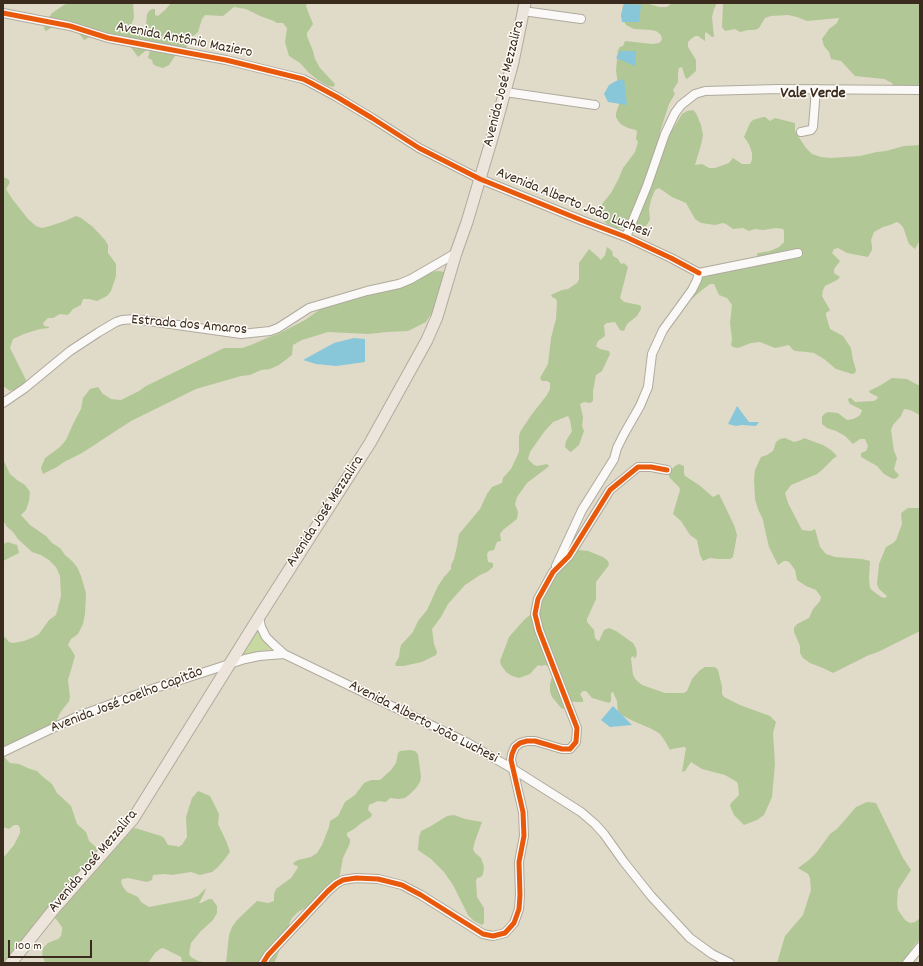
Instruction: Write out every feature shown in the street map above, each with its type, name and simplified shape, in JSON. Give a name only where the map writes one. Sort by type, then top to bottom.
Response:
[{"type":"main road","name":"Avenida José Mezzalira","points":[[11,963],[54,908],[133,818],[370,443],[428,340],[437,317],[480,179],[513,62],[524,7]]},
{"type":"street","points":[[524,7],[581,19]]},
{"type":"street","name":"Avenida Antônio Maziero","points":[[3,13],[70,26],[108,38],[226,60],[303,80],[343,100],[420,148],[480,179]]},
{"type":"street","points":[[626,237],[647,186],[665,134],[675,113],[681,105],[695,94],[705,91],[778,89],[920,90]]},
{"type":"street","points":[[801,132],[811,130],[813,127],[816,90]]},
{"type":"street","points":[[505,92],[595,105]]},
{"type":"street","name":"Avenida Alberto João Luchesi","points":[[480,179],[626,237],[699,273]]},
{"type":"street","name":"Estrada dos Amaros","points":[[3,403],[25,388],[70,351],[98,332],[122,320],[135,320],[241,334],[270,331],[278,328],[310,308],[361,292],[399,284],[411,279],[456,253]]},
{"type":"street","points":[[263,963],[268,955],[328,890],[343,880],[356,878],[378,879],[402,885],[421,895],[483,934],[493,936],[505,933],[514,923],[519,909],[519,862],[524,836],[523,812],[511,760],[512,754],[520,743],[526,741],[535,741],[562,749],[570,749],[576,742],[577,728],[539,630],[535,614],[538,599],[553,572],[582,510],[614,459],[617,448],[640,406],[648,387],[652,354],[663,330],[692,290],[699,273],[798,253]]},
{"type":"street","points":[[553,572],[569,556],[610,490],[638,467],[651,467],[667,470]]},
{"type":"street","points":[[258,618],[266,637],[284,654]]},
{"type":"street","name":"Avenida Alberto João Luchesi","points":[[284,654],[466,742],[513,769],[581,812],[604,834],[624,862],[652,896],[690,938],[712,954],[730,963]]},
{"type":"street","name":"Avenida José Coelho Capitão","points":[[3,752],[76,717],[152,689],[230,663],[259,656],[284,654]]},
{"type":"street","points":[[907,963],[920,947]]},
{"type":"green space","points":[[69,3],[133,3],[134,18],[128,31],[134,32],[144,29],[149,11],[155,9],[155,15],[158,16],[171,3],[307,3],[306,6],[313,24],[307,33],[307,36],[315,59],[320,68],[335,85],[333,87],[328,86],[318,80],[300,63],[289,56],[285,42],[287,28],[283,23],[277,23],[246,9],[234,7],[223,16],[205,15],[202,19],[198,32],[192,37],[186,48],[175,56],[169,65],[163,68],[153,64],[152,60],[148,58],[150,50],[145,51],[138,57],[130,46],[118,35],[94,35],[84,40],[78,32],[56,25],[46,31],[44,29],[45,24],[52,13]]},
{"type":"green space","points":[[625,3],[646,3],[659,7],[667,7],[672,3],[717,3],[712,17],[714,37],[706,32],[705,41],[698,36],[695,36],[688,42],[688,47],[696,60],[696,71],[687,79],[682,67],[679,68],[678,82],[673,90],[675,94],[669,104],[660,132],[660,138],[673,129],[682,114],[693,110],[696,113],[701,125],[703,135],[695,165],[702,164],[709,168],[715,168],[729,163],[733,158],[742,164],[750,164],[752,160],[752,153],[749,144],[744,137],[750,123],[753,120],[763,117],[770,121],[775,118],[795,123],[795,131],[806,148],[812,154],[821,157],[831,158],[860,156],[904,146],[920,145],[920,240],[915,249],[909,244],[903,227],[897,222],[874,232],[871,240],[872,250],[868,257],[847,253],[838,248],[834,249],[832,253],[840,261],[834,269],[834,273],[840,277],[825,286],[822,296],[830,310],[826,313],[826,315],[830,329],[843,336],[851,348],[856,370],[855,373],[852,374],[836,369],[814,353],[795,351],[789,345],[775,348],[760,342],[751,343],[738,348],[733,347],[731,345],[732,339],[730,323],[732,305],[727,298],[719,295],[714,284],[710,284],[687,303],[676,318],[700,278],[709,276],[733,261],[751,261],[757,258],[758,253],[770,251],[779,247],[784,242],[783,229],[755,229],[749,231],[743,228],[733,229],[723,223],[715,225],[701,223],[695,219],[686,203],[672,197],[659,188],[655,190],[651,200],[649,209],[650,220],[646,226],[636,228],[616,228],[607,224],[601,218],[600,212],[602,204],[611,193],[623,168],[635,152],[638,142],[636,139],[636,130],[622,125],[616,117],[620,102],[616,70],[618,50],[623,46],[625,41],[652,44],[659,43],[662,40],[661,35],[656,31],[634,29],[626,25],[621,16],[623,5]]},
{"type":"green space","points":[[722,3],[920,3],[920,89],[896,91],[892,83],[884,79],[855,76],[841,61],[831,59],[822,39],[829,29],[837,23],[839,18],[807,21],[788,15],[771,16],[765,18],[759,28],[755,30],[740,32],[735,29],[725,31],[722,27]]},
{"type":"green space","points":[[3,177],[8,179],[10,182],[6,189],[13,200],[28,219],[36,226],[42,228],[76,216],[81,218],[93,227],[105,240],[108,245],[108,253],[116,264],[116,276],[111,291],[107,296],[97,301],[83,299],[81,305],[73,309],[68,315],[60,314],[53,318],[48,318],[43,323],[44,326],[49,328],[40,329],[13,339],[10,348],[27,382],[22,387],[10,391],[3,386]]},
{"type":"green space","points":[[607,247],[612,251],[613,256],[618,259],[621,264],[624,263],[628,267],[620,298],[624,302],[641,306],[641,309],[637,316],[627,324],[624,331],[620,330],[615,322],[604,325],[605,336],[598,341],[596,346],[600,349],[609,351],[610,354],[602,371],[596,375],[593,401],[590,403],[584,402],[580,404],[583,417],[582,426],[584,431],[579,445],[571,452],[565,447],[566,441],[572,431],[568,416],[553,422],[544,432],[530,452],[528,459],[537,466],[547,464],[549,466],[527,483],[517,497],[515,504],[518,512],[517,519],[503,530],[500,534],[501,541],[497,542],[494,550],[489,551],[487,554],[488,562],[493,563],[493,567],[465,585],[448,604],[432,629],[434,644],[437,652],[436,655],[422,662],[396,666],[395,664],[399,657],[401,645],[413,632],[418,621],[427,610],[438,586],[451,569],[459,534],[480,509],[492,487],[502,483],[503,478],[511,469],[519,452],[520,432],[550,389],[550,383],[547,381],[542,381],[540,378],[548,364],[551,338],[556,319],[557,302],[551,295],[568,289],[577,283],[579,279],[579,263],[589,249],[601,260],[605,255]]},
{"type":"green space","points":[[439,271],[450,273],[454,282],[426,322],[408,331],[368,334],[328,332],[302,340],[293,345],[292,355],[279,365],[250,375],[241,376],[196,389],[131,421],[82,453],[43,474],[41,468],[45,458],[60,447],[66,440],[81,409],[83,398],[90,389],[98,387],[103,394],[111,399],[121,400],[146,386],[224,348],[242,348],[278,334],[305,320],[322,308],[430,272]]},
{"type":"green space","points":[[892,378],[907,379],[920,385],[920,415],[904,409],[891,430],[894,451],[897,458],[894,469],[899,475],[894,479],[884,474],[877,466],[861,457],[861,453],[866,451],[868,446],[865,439],[860,439],[853,444],[845,436],[827,428],[822,424],[822,417],[828,412],[838,413],[847,420],[859,416],[862,410],[850,404],[848,400],[849,398],[855,402],[874,401],[878,397],[869,391]]},
{"type":"green space","points":[[785,438],[794,442],[804,438],[823,445],[837,456],[817,474],[791,485],[785,493],[788,503],[802,530],[811,531],[815,529],[820,547],[826,554],[835,557],[870,561],[870,588],[881,597],[885,598],[887,596],[879,589],[877,584],[879,564],[886,547],[896,540],[902,524],[901,513],[908,508],[920,508],[920,631],[833,673],[810,663],[803,658],[800,653],[800,646],[794,632],[794,628],[797,624],[809,618],[821,597],[816,590],[797,580],[795,570],[790,563],[784,561],[778,565],[769,547],[763,520],[755,499],[755,470],[761,457],[773,451],[776,442]]},
{"type":"green space","points":[[3,459],[10,474],[25,485],[30,492],[26,510],[21,515],[30,525],[60,548],[77,567],[86,593],[83,624],[78,634],[71,639],[68,645],[75,656],[68,680],[69,701],[60,713],[57,724],[5,755],[5,758],[10,763],[19,764],[37,771],[52,784],[57,793],[71,806],[77,824],[86,832],[89,841],[96,847],[97,851],[118,834],[135,828],[161,836],[168,845],[178,847],[182,845],[187,837],[186,817],[192,798],[198,791],[210,796],[219,814],[218,824],[230,852],[218,867],[212,872],[200,875],[191,872],[172,875],[153,875],[152,880],[147,882],[128,878],[122,879],[121,882],[127,892],[138,897],[141,902],[149,907],[190,899],[198,896],[206,888],[199,903],[212,899],[217,906],[217,913],[213,920],[191,943],[189,954],[198,961],[209,963],[182,963],[181,957],[163,948],[155,953],[148,963],[45,963],[42,954],[43,948],[48,943],[58,939],[61,936],[62,931],[62,927],[51,915],[40,920],[3,963],[3,858],[14,845],[20,833],[20,828],[18,825],[14,825],[9,829],[3,827],[3,637],[5,637],[9,642],[13,643],[24,641],[39,634],[49,620],[56,615],[61,596],[60,576],[56,567],[41,555],[32,552],[18,539],[5,523],[3,523]]},
{"type":"green space","points":[[679,464],[684,466],[685,476],[713,497],[719,494],[734,525],[737,535],[733,557],[730,559],[710,558],[703,561],[700,555],[697,540],[690,535],[681,521],[673,514],[680,490],[669,477],[670,471]]},
{"type":"green space","points":[[8,542],[17,545],[19,553],[3,561],[3,544]]},
{"type":"green space","points":[[579,550],[588,551],[603,557],[608,561],[609,565],[596,582],[596,599],[587,622],[594,630],[595,638],[598,641],[604,630],[609,628],[633,643],[637,654],[635,659],[633,656],[631,658],[633,675],[636,680],[642,685],[665,693],[684,693],[687,691],[692,679],[700,670],[705,667],[715,667],[718,670],[722,694],[724,697],[740,705],[770,716],[776,722],[773,733],[775,764],[772,797],[764,815],[757,820],[744,825],[734,815],[730,806],[739,795],[737,782],[725,775],[702,769],[691,762],[685,771],[682,772],[686,748],[684,747],[670,750],[660,734],[618,713],[617,701],[613,692],[611,693],[611,701],[609,703],[592,698],[586,691],[583,691],[580,694],[583,702],[569,701],[565,708],[562,709],[552,697],[550,692],[550,684],[555,666],[550,667],[538,665],[530,674],[519,678],[506,672],[501,665],[500,661],[509,637],[525,619],[534,612],[547,582],[574,553]]},
{"type":"green space","points":[[258,627],[273,649],[238,657]]},
{"type":"green space","points":[[400,751],[415,751],[418,754],[421,777],[420,782],[405,798],[390,798],[386,802],[378,801],[369,805],[368,810],[372,814],[371,817],[347,833],[350,843],[343,858],[339,880],[311,905],[298,912],[292,918],[289,924],[291,932],[279,951],[274,963],[226,963],[229,935],[237,920],[257,901],[268,903],[274,901],[276,889],[291,878],[297,869],[298,866],[294,865],[293,863],[298,860],[311,857],[317,853],[322,845],[330,821],[338,816],[345,802],[355,795],[364,783],[371,780],[380,780],[391,770],[396,763],[398,753]]},
{"type":"green space","points":[[867,802],[876,803],[903,858],[911,870],[898,890],[897,904],[898,910],[905,920],[910,923],[915,922],[920,916],[920,940],[915,944],[904,963],[777,963],[785,936],[803,915],[811,890],[810,878],[808,874],[798,868],[817,852],[830,834],[837,829],[856,807]]},
{"type":"green space","points":[[454,815],[465,819],[482,822],[473,849],[481,858],[484,867],[483,874],[481,877],[477,878],[476,881],[477,897],[484,908],[484,923],[482,925],[474,921],[468,915],[453,885],[444,872],[431,859],[418,850],[421,831],[447,816]]},
{"type":"water","points":[[624,4],[641,5],[639,22],[622,22],[621,15]]},
{"type":"water","points":[[620,51],[636,51],[635,66],[616,58]]},
{"type":"water","points":[[624,79],[627,105],[608,102],[604,94],[609,85]]},
{"type":"water","points":[[354,338],[365,339],[365,362],[336,366],[316,364],[303,360],[334,343]]},
{"type":"water","points":[[737,406],[749,422],[759,422],[756,426],[736,426],[728,424]]},
{"type":"water","points":[[613,706],[632,725],[610,727],[601,720]]},
{"type":"cycle path","points":[[3,13],[70,26],[108,38],[226,60],[303,79],[337,97],[419,148],[480,179],[626,237],[699,273]]},
{"type":"cycle path","points":[[263,963],[268,955],[328,891],[343,880],[356,878],[378,879],[402,885],[421,895],[483,934],[493,936],[505,933],[514,923],[519,909],[519,862],[524,836],[523,812],[511,760],[512,754],[515,747],[520,743],[527,741],[535,741],[562,749],[570,749],[576,742],[577,728],[539,630],[535,614],[538,599],[553,572],[569,556],[610,490],[638,467],[651,467],[667,470]]},
{"type":"district","name":"Vale Verde","points":[[813,95]]}]
